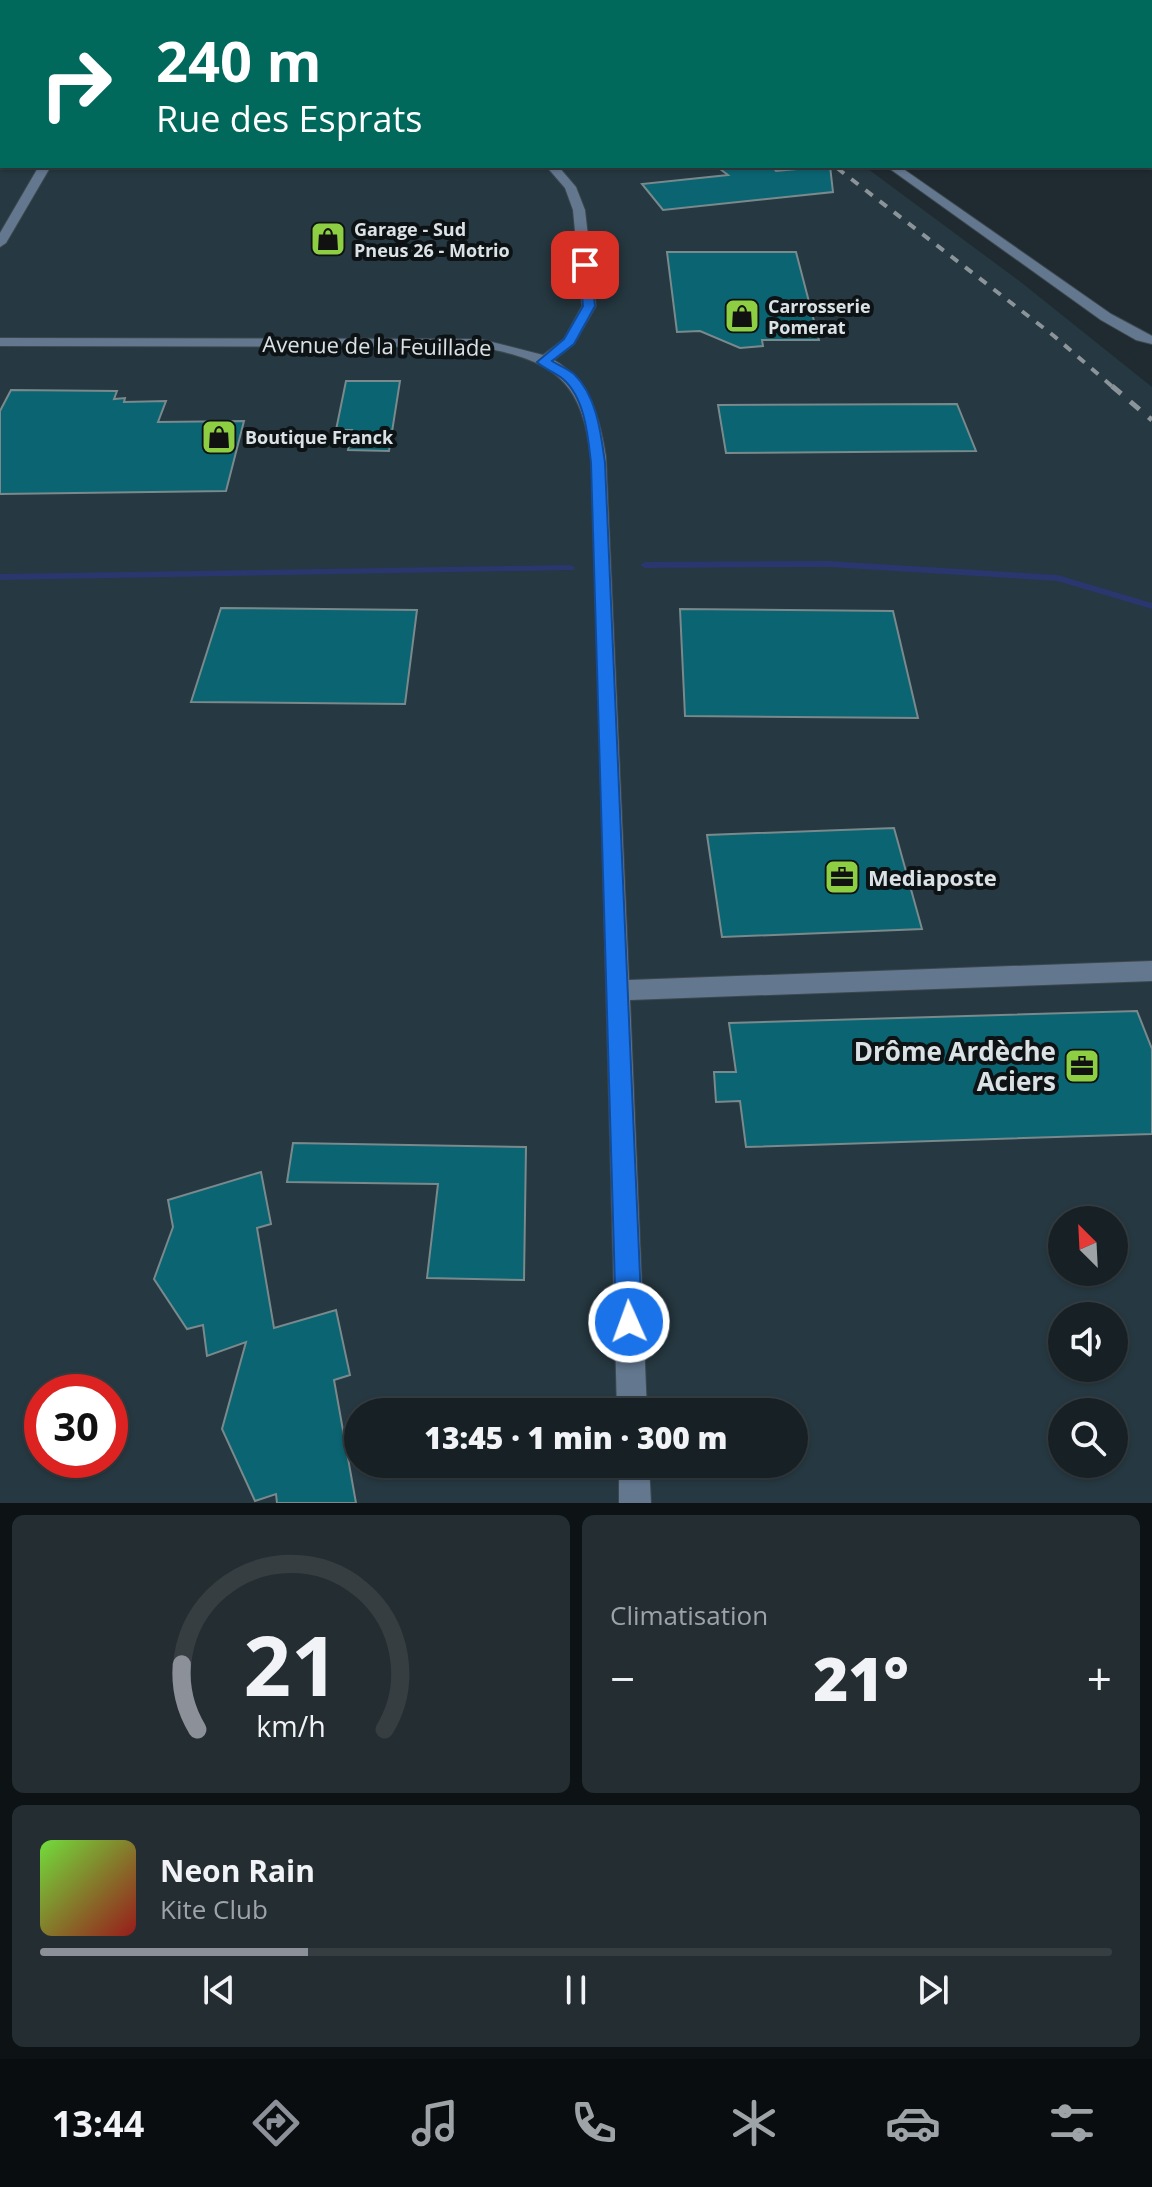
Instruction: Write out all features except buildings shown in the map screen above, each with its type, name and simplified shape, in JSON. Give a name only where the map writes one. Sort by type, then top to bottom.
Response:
[{"type":"street","points":[[0,243],[44,168]]},
{"type":"street","points":[[543,362],[569,341],[589,306],[579,210],[570,187],[554,168]]},
{"type":"street","points":[[895,168],[1106,317],[1152,340]]},
{"type":"street","name":"Avenue de la Feuillade","points":[[0,342],[480,343],[515,350],[543,362],[569,377],[582,397],[593,427],[598,463],[632,1398]]},
{"type":"street","points":[[618,990],[1152,971]]},
{"type":"street","points":[[634,1478],[635,1503]]},
{"type":"shaded area","points":[[0,168],[867,168],[1022,283],[1152,387],[1152,1503],[0,1503]]},
{"type":"waterway","points":[[645,565],[828,564],[1058,578],[1152,606]]},
{"type":"waterway","points":[[0,577],[570,568]]},
{"type":"railway","points":[[837,168],[1054,336],[1114,388]]},
{"type":"railway","points":[[1112,386],[1152,420]]},
{"type":"place","name":"Garage - Sud Pneus 26 - Motrio","points":[[328,239]]},
{"type":"place","name":"Carrosserie Pomerat","points":[[742,316]]},
{"type":"place","name":"Boutique Franck","points":[[219,437]]},
{"type":"place","name":"Mediaposte","points":[[842,877]]},
{"type":"place","name":"Drôme Ardèche Aciers","points":[[1082,1066]]},
{"type":"route","points":[[585,265],[589,306],[569,341],[543,362],[569,377],[582,397],[593,427],[598,463],[629,1322]]}]
